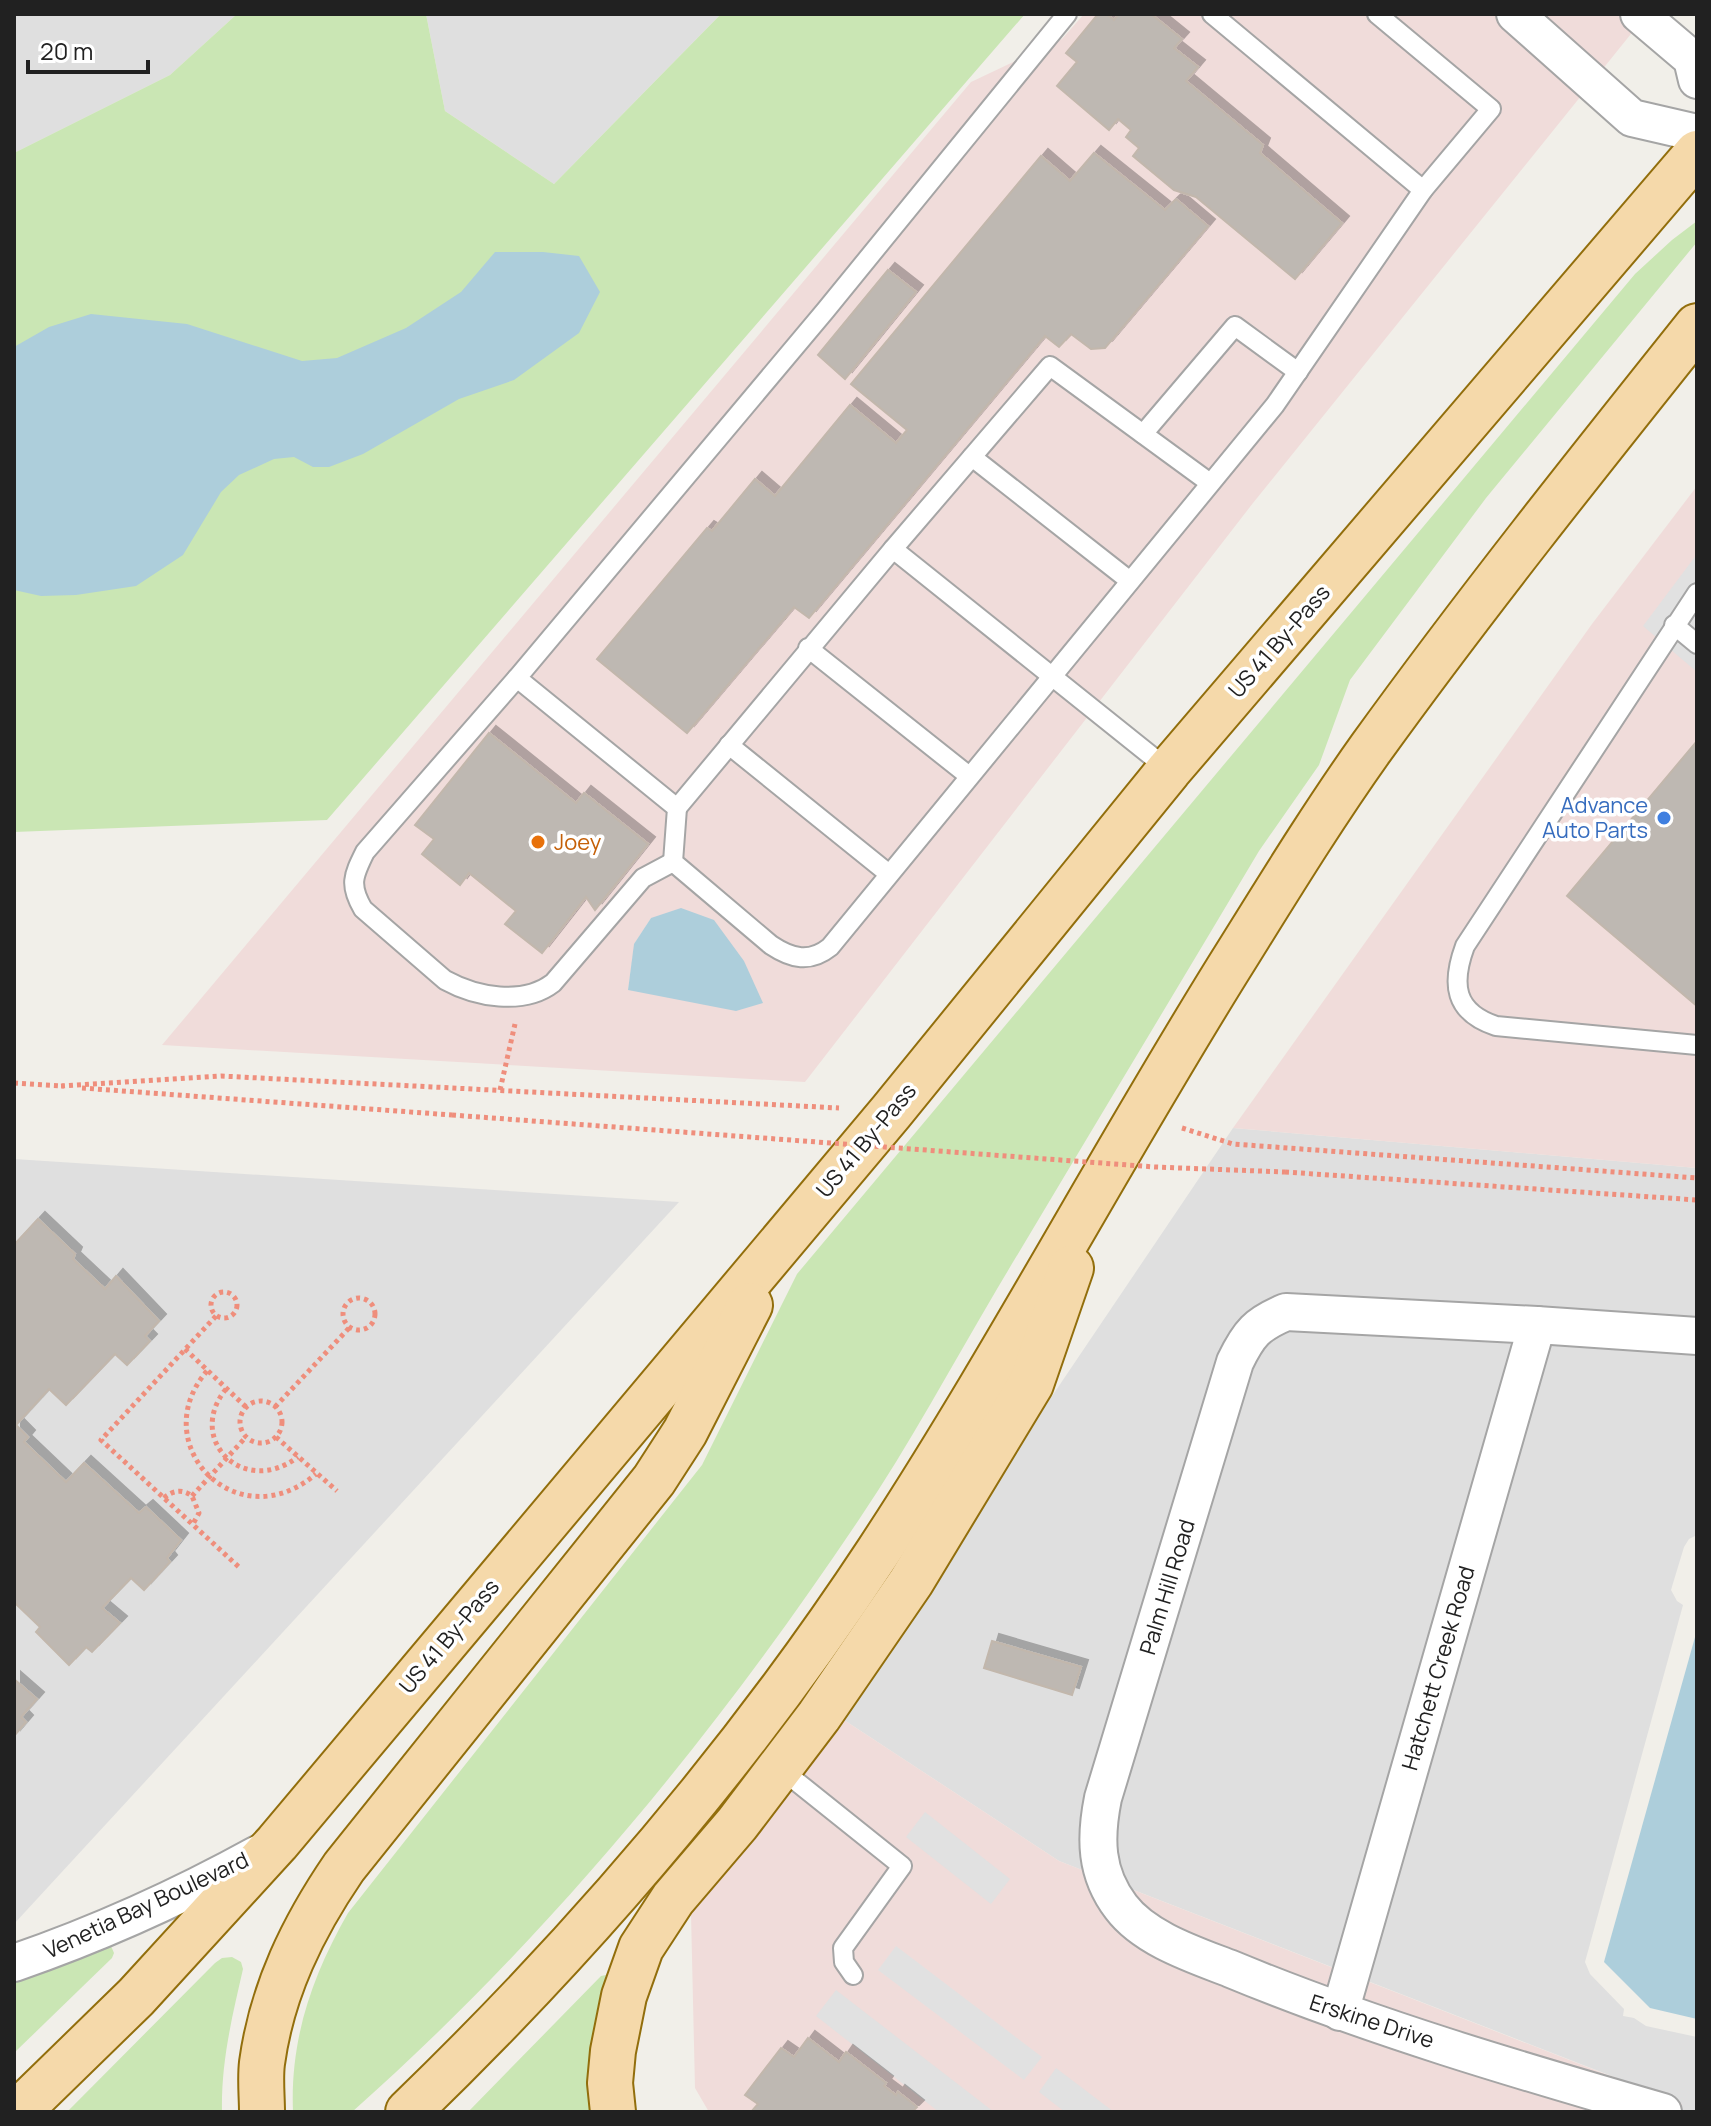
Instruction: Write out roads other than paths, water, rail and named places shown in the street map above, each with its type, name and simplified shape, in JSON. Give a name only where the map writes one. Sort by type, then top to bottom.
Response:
[{"type":"main road","name":"US 41 By-Pass","points":[[18,2112],[136,1997],[277,1843],[891,1112],[1169,770],[1697,153]]},
{"type":"main road","points":[[408,2112],[488,2035],[591,1925],[688,1812],[761,1754],[911,1582],[1031,1384],[1102,1178],[1237,954],[1367,754],[1497,577],[1697,326]]},
{"type":"main road","points":[[262,2112],[262,2065],[274,2005],[295,1947],[319,1904],[344,1867],[654,1480],[685,1432],[783,1239]]},
{"type":"main road","points":[[613,2112],[610,2083],[613,2051],[624,1996],[641,1948],[673,1899],[737,1824],[761,1754]]},
{"type":"street","points":[[1515,14],[1632,118],[1697,133]]},
{"type":"street","points":[[1639,14],[1692,59],[1697,80]]},
{"type":"street","name":"Palm Hill Road","points":[[1107,1885],[1099,1863],[1096,1830],[1103,1798],[1235,1362],[1248,1336],[1265,1321],[1286,1312],[1537,1325]]},
{"type":"street","points":[[1537,1325],[1697,1336]]},
{"type":"street","name":"Hatchett Creek Road","points":[[1340,2012],[1537,1325]]},
{"type":"street","name":"Venetia Bay Boulevard","points":[[14,1963],[158,1904],[277,1843]]},
{"type":"street","name":"Erskine Drive","points":[[1107,1885],[1121,1908],[1139,1925],[1204,1958],[1340,2012],[1663,2112]]},
{"type":"lane","points":[[673,862],[643,878],[553,983],[543,990],[522,996],[481,994],[445,980],[363,909],[355,895],[353,883],[365,852],[517,678],[825,311],[1067,14]]},
{"type":"lane","points":[[1212,14],[1423,190]]},
{"type":"lane","points":[[673,862],[771,945],[789,956],[816,956],[830,947],[1275,405],[1423,190],[1491,109],[1377,14]]},
{"type":"lane","points":[[1143,434],[1235,326],[1298,372]]},
{"type":"lane","points":[[673,862],[677,808],[808,648],[1050,366],[1210,483]]},
{"type":"lane","points":[[972,457],[1130,581]]},
{"type":"lane","points":[[893,549],[1169,770]]},
{"type":"lane","points":[[1697,593],[1465,946],[1457,967],[1456,982],[1465,1006],[1496,1026],[1697,1045]]},
{"type":"lane","points":[[1674,625],[1697,644]]},
{"type":"lane","points":[[808,648],[969,776]]},
{"type":"lane","points":[[517,678],[677,808]]},
{"type":"lane","points":[[729,745],[889,874]]},
{"type":"lane","points":[[761,1754],[902,1866],[843,1948],[844,1962],[853,1975]]},
{"type":"water","points":[[495,252],[579,256],[600,292],[579,333],[514,380],[459,399],[363,454],[329,467],[313,467],[294,457],[274,459],[239,475],[221,492],[183,555],[136,586],[76,595],[41,596],[14,590],[14,347],[49,327],[91,314],[187,324],[302,361],[337,358],[406,328],[461,292]]},
{"type":"water","points":[[681,908],[714,920],[744,961],[763,1003],[736,1011],[628,990],[634,944],[651,918]]},
{"type":"water","points":[[1697,1630],[1697,2019],[1650,2008],[1604,1962]]},
{"type":"place","name":"Advance Auto Parts","points":[[1664,818]]},
{"type":"place","name":"Joey","points":[[538,842]]}]
